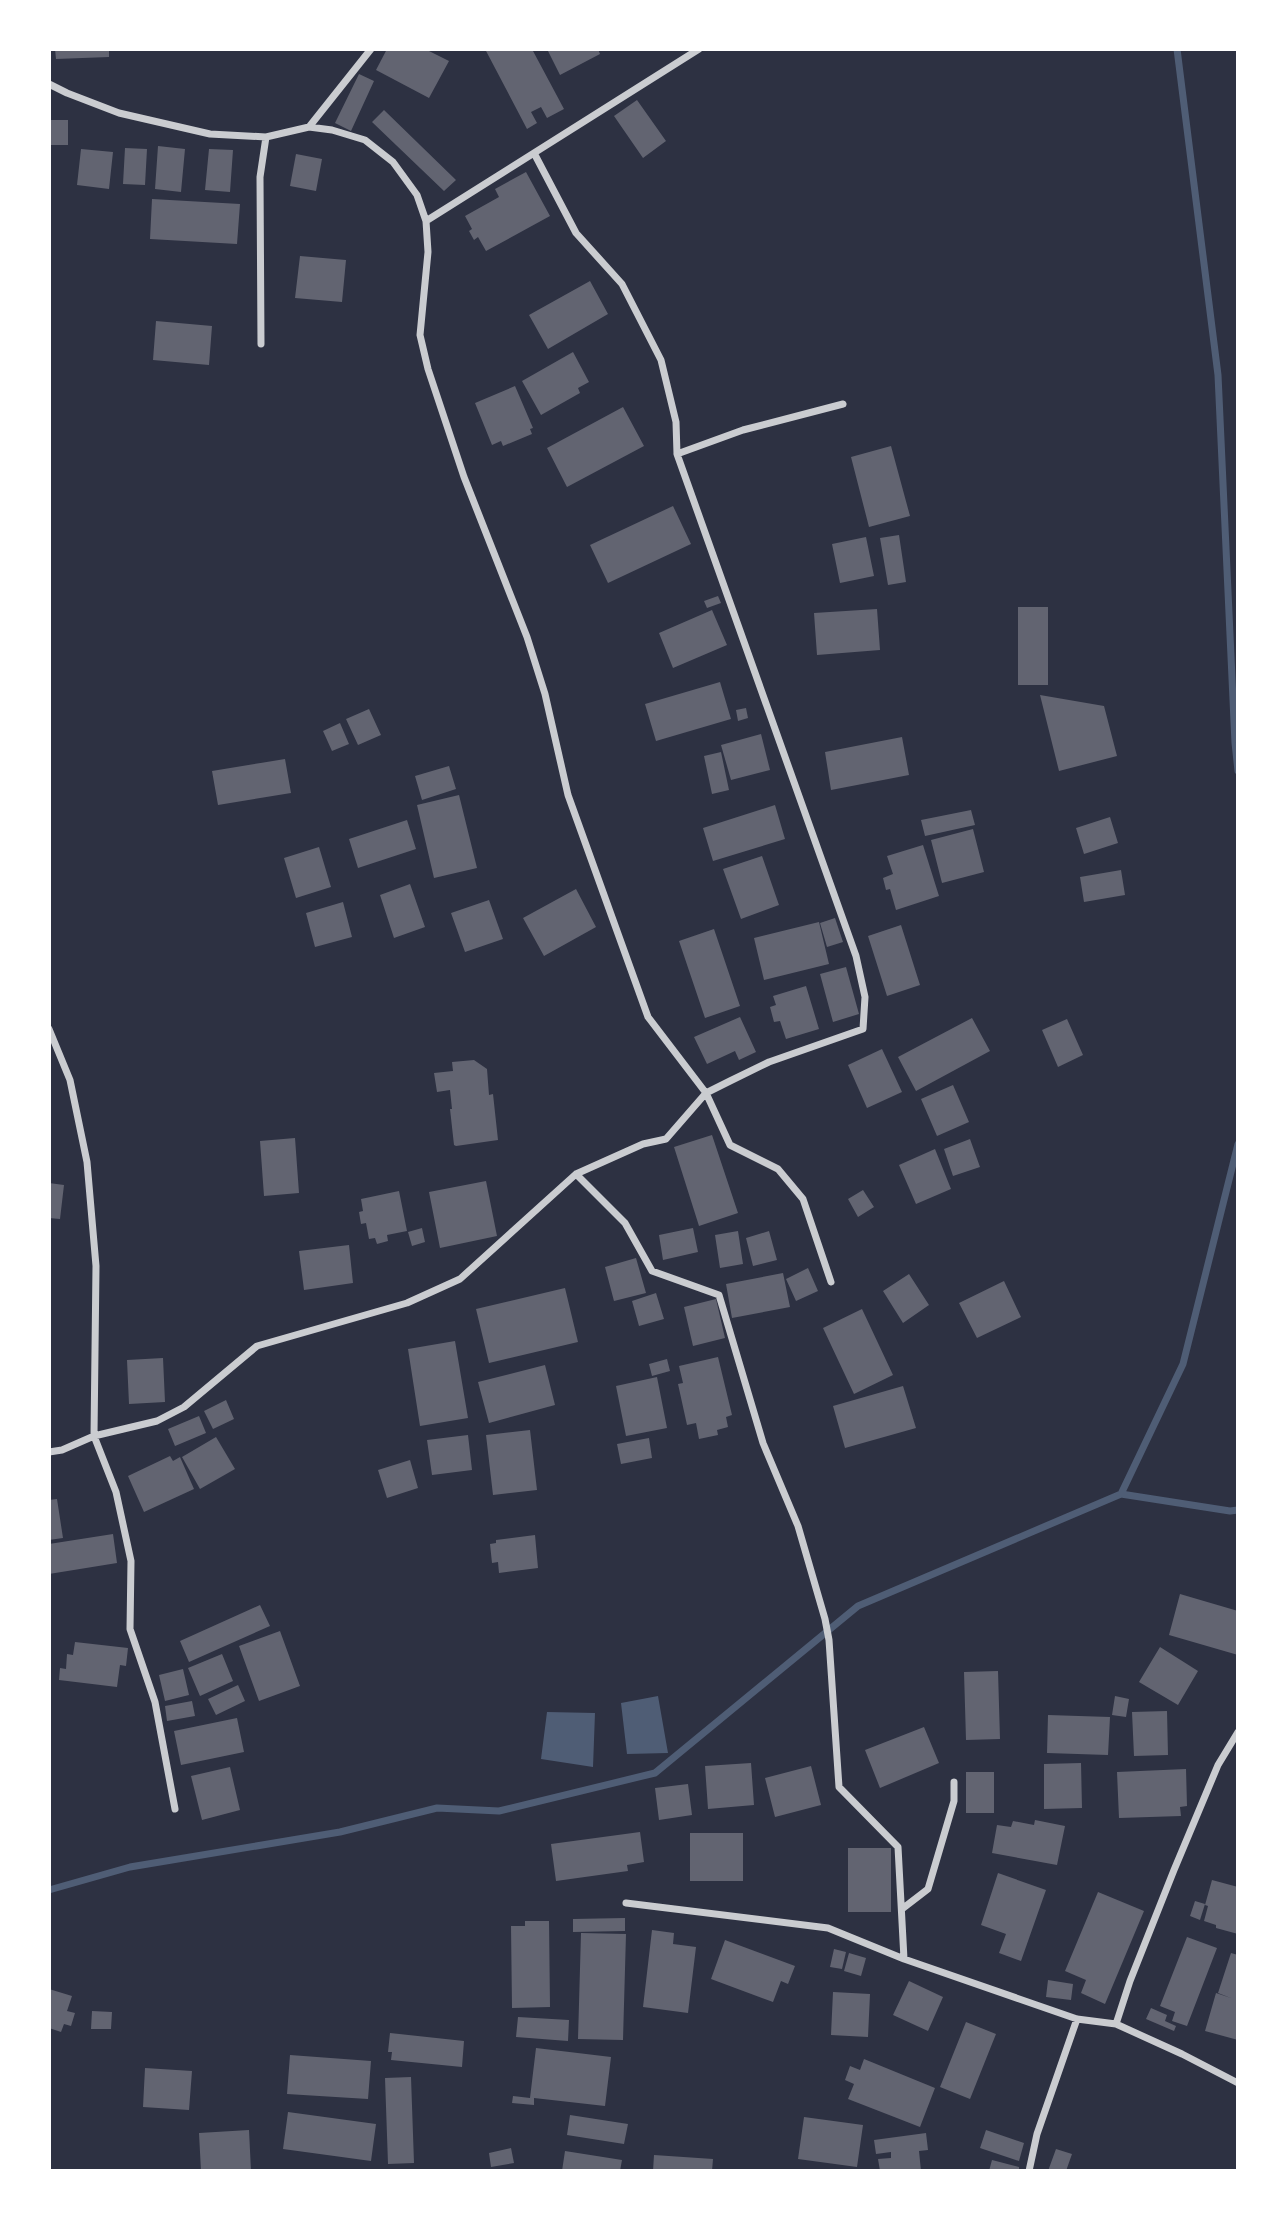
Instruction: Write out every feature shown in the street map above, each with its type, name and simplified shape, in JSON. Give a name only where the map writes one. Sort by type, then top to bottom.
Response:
[{"type":"street","points":[[309,127],[371,49]]},
{"type":"street","points":[[426,220],[699,49]]},
{"type":"street","points":[[49,84],[119,113],[210,134],[266,136],[309,127],[332,130],[365,140],[393,162],[417,195],[426,220],[428,252],[420,334],[428,369],[464,477],[527,637],[545,694],[568,795],[648,1017],[706,1093],[730,1145],[778,1169],[803,1199],[831,1282]]},
{"type":"street","points":[[261,344],[260,177],[266,136]]},
{"type":"street","points":[[49,1452],[61,1450],[94,1436],[157,1421],[184,1407],[257,1346],[407,1303],[460,1279],[576,1174],[643,1144],[666,1139],[706,1093],[769,1062],[863,1028],[865,997],[856,956],[677,454],[676,422],[661,360],[622,284],[576,233],[534,153]]},
{"type":"street","points":[[677,454],[743,430],[843,404]]},
{"type":"street","points":[[49,1029],[70,1080],[87,1162],[96,1266],[94,1436],[116,1492],[131,1561],[130,1629],[155,1702],[175,1809]]},
{"type":"street","points":[[576,1174],[625,1223],[652,1271],[719,1294],[762,1443],[798,1526],[825,1619],[829,1640],[839,1787],[898,1847],[904,1959]]},
{"type":"street","points":[[1116,2024],[1174,1870],[1218,1765],[1238,1732]]},
{"type":"street","points":[[902,1909],[928,1889],[954,1801],[954,1782]]},
{"type":"street","points":[[626,1903],[828,1928],[904,1959],[1077,2020],[1116,2024],[1238,2083]]},
{"type":"street","points":[[1029,2171],[1037,2134],[1077,2020]]},
{"type":"water","points":[[658,1696],[668,1753],[627,1754],[621,1703]]},
{"type":"water","points":[[547,1712],[595,1713],[593,1767],[541,1759]]},
{"type":"building","points":[[55,49],[109,49],[109,57],[56,59]]},
{"type":"building","points":[[387,49],[425,49],[449,61],[429,98],[376,70]]},
{"type":"building","points":[[485,49],[538,49],[533,51],[564,109],[547,118],[541,107],[531,112],[537,123],[527,129]]},
{"type":"building","points":[[547,49],[598,49],[600,54],[560,75]]},
{"type":"building","points":[[359,74],[374,81],[351,131],[335,123]]},
{"type":"building","points":[[637,100],[666,141],[643,158],[614,116]]},
{"type":"building","points":[[384,110],[456,180],[444,191],[372,122]]},
{"type":"building","points":[[49,120],[68,120],[68,145],[49,145]]},
{"type":"building","points":[[158,146],[185,149],[181,192],[155,189]]},
{"type":"building","points":[[125,148],[147,149],[145,185],[123,184]]},
{"type":"building","points":[[81,149],[113,152],[109,189],[77,185]]},
{"type":"building","points":[[209,149],[233,150],[230,192],[205,190]]},
{"type":"building","points":[[296,154],[322,159],[316,191],[290,186]]},
{"type":"building","points":[[526,172],[550,216],[486,251],[478,237],[474,240],[465,216],[499,197],[495,189]]},
{"type":"building","points":[[152,199],[240,204],[237,244],[150,239]]},
{"type":"building","points":[[300,256],[346,260],[342,302],[295,298]]},
{"type":"building","points":[[590,281],[608,314],[548,349],[529,315]]},
{"type":"building","points":[[156,321],[212,326],[209,365],[153,360]]},
{"type":"building","points":[[573,352],[589,382],[578,388],[580,393],[541,415],[522,381]]},
{"type":"building","points":[[515,386],[533,428],[530,429],[532,434],[503,446],[501,441],[492,445],[475,403]]},
{"type":"building","points":[[623,407],[644,446],[567,487],[547,448]]},
{"type":"building","points":[[891,446],[910,516],[869,527],[851,457]]},
{"type":"building","points":[[673,506],[691,544],[608,583],[590,545]]},
{"type":"building","points":[[899,535],[906,582],[888,585],[880,538]]},
{"type":"building","points":[[866,537],[874,576],[840,583],[832,544]]},
{"type":"building","points":[[718,596],[721,603],[707,608],[704,601]]},
{"type":"building","points":[[1018,607],[1048,607],[1048,685],[1018,685]]},
{"type":"building","points":[[877,609],[880,650],[817,655],[814,613]]},
{"type":"building","points":[[712,610],[727,645],[673,668],[659,633]]},
{"type":"building","points":[[720,682],[731,719],[656,741],[645,704]]},
{"type":"building","points":[[1040,695],[1104,706],[1117,756],[1059,771]]},
{"type":"building","points":[[746,708],[748,718],[738,721],[736,710]]},
{"type":"building","points":[[369,709],[381,735],[358,745],[346,719]]},
{"type":"building","points":[[340,723],[349,744],[332,751],[323,731]]},
{"type":"building","points":[[761,734],[770,770],[731,780],[721,745]]},
{"type":"building","points":[[902,737],[909,775],[831,790],[825,752]]},
{"type":"building","points":[[721,752],[729,790],[712,794],[704,756]]},
{"type":"building","points":[[285,759],[291,793],[218,805],[212,771]]},
{"type":"building","points":[[449,766],[456,789],[422,800],[415,776]]},
{"type":"building","points":[[459,795],[477,868],[434,878],[417,805]]},
{"type":"building","points":[[775,805],[785,839],[713,861],[703,828]]},
{"type":"building","points":[[971,810],[975,825],[925,836],[921,820]]},
{"type":"building","points":[[1110,817],[1118,843],[1084,854],[1076,828]]},
{"type":"building","points":[[407,820],[416,849],[358,868],[349,839]]},
{"type":"building","points":[[973,829],[984,872],[942,883],[931,840]]},
{"type":"building","points":[[923,845],[939,896],[896,910],[890,889],[886,890],[883,878],[893,874],[887,856]]},
{"type":"building","points":[[319,847],[331,887],[296,898],[284,858]]},
{"type":"building","points":[[762,856],[779,905],[741,919],[723,869]]},
{"type":"building","points":[[1121,870],[1125,895],[1084,902],[1080,877]]},
{"type":"building","points":[[410,884],[425,927],[394,938],[380,895]]},
{"type":"building","points":[[576,889],[596,927],[544,956],[523,918]]},
{"type":"building","points":[[489,900],[503,939],[465,952],[451,913]]},
{"type":"building","points":[[343,902],[352,937],[315,947],[306,913]]},
{"type":"building","points":[[835,918],[843,942],[827,947],[820,923]]},
{"type":"building","points":[[819,922],[829,964],[764,980],[754,938]]},
{"type":"building","points":[[901,925],[920,985],[887,996],[868,936]]},
{"type":"building","points":[[714,929],[740,1006],[705,1018],[679,941]]},
{"type":"building","points":[[846,967],[859,1014],[833,1022],[820,974]]},
{"type":"building","points":[[806,986],[819,1029],[786,1039],[780,1021],[774,1022],[770,1007],[776,1005],[773,996]]},
{"type":"building","points":[[740,1017],[756,1052],[739,1060],[735,1051],[707,1064],[694,1037]]},
{"type":"building","points":[[972,1018],[990,1051],[916,1091],[898,1057]]},
{"type":"building","points":[[1067,1019],[1083,1055],[1058,1067],[1042,1030]]},
{"type":"building","points":[[882,1049],[902,1092],[867,1108],[848,1065]]},
{"type":"building","points":[[474,1060],[487,1069],[489,1095],[493,1094],[498,1140],[456,1146],[450,1090],[437,1092],[434,1073],[453,1071],[452,1062]]},
{"type":"building","points":[[953,1085],[969,1122],[937,1136],[921,1099]]},
{"type":"building","points":[[712,1135],[738,1213],[699,1226],[674,1147]]},
{"type":"building","points":[[295,1138],[299,1193],[264,1196],[260,1141]]},
{"type":"building","points":[[970,1139],[980,1167],[953,1176],[944,1149]]},
{"type":"building","points":[[935,1149],[951,1189],[916,1204],[899,1165]]},
{"type":"building","points":[[486,1181],[497,1236],[440,1248],[429,1192]]},
{"type":"building","points":[[49,1183],[64,1185],[60,1219],[49,1218]]},
{"type":"building","points":[[863,1190],[874,1207],[858,1217],[848,1199]]},
{"type":"building","points":[[399,1191],[407,1231],[387,1235],[388,1241],[377,1244],[375,1238],[369,1239],[366,1223],[361,1224],[361,1199]]},
{"type":"building","points":[[422,1228],[425,1242],[412,1246],[408,1232]]},
{"type":"building","points":[[693,1228],[698,1252],[663,1260],[659,1235]]},
{"type":"building","points":[[738,1231],[743,1264],[720,1268],[715,1235]]},
{"type":"building","points":[[769,1231],[777,1260],[753,1266],[746,1238]]},
{"type":"building","points":[[349,1245],[353,1283],[304,1290],[299,1251]]},
{"type":"building","points":[[636,1258],[646,1293],[614,1301],[605,1267]]},
{"type":"building","points":[[808,1268],[818,1291],[796,1301],[786,1279]]},
{"type":"building","points":[[783,1273],[790,1307],[732,1318],[726,1284]]},
{"type":"building","points":[[909,1274],[929,1305],[903,1323],[883,1291]]},
{"type":"building","points":[[1004,1281],[1021,1317],[977,1338],[959,1303]]},
{"type":"building","points":[[565,1288],[578,1342],[489,1363],[476,1309]]},
{"type":"building","points":[[656,1293],[664,1319],[639,1326],[632,1301]]},
{"type":"building","points":[[716,1299],[725,1338],[693,1346],[684,1307]]},
{"type":"building","points":[[862,1309],[893,1375],[854,1394],[823,1328]]},
{"type":"building","points":[[455,1341],[468,1418],[420,1426],[408,1349]]},
{"type":"building","points":[[718,1357],[732,1415],[726,1417],[728,1427],[717,1430],[718,1435],[699,1439],[696,1423],[687,1425],[678,1384],[683,1383],[679,1366]]},
{"type":"building","points":[[163,1358],[165,1402],[129,1404],[127,1360]]},
{"type":"building","points":[[667,1359],[670,1371],[652,1376],[649,1364]]},
{"type":"building","points":[[545,1365],[555,1405],[489,1423],[478,1382]]},
{"type":"building","points":[[657,1377],[667,1428],[626,1436],[616,1386]]},
{"type":"building","points":[[903,1386],[916,1428],[845,1448],[833,1406]]},
{"type":"building","points":[[226,1400],[234,1419],[213,1429],[204,1411]]},
{"type":"building","points":[[199,1416],[206,1433],[175,1446],[168,1429]]},
{"type":"building","points":[[530,1430],[537,1490],[493,1495],[486,1435]]},
{"type":"building","points":[[468,1435],[472,1470],[432,1475],[427,1440]]},
{"type":"building","points":[[216,1437],[235,1469],[200,1489],[182,1457]]},
{"type":"building","points":[[649,1438],[652,1458],[621,1464],[617,1444]]},
{"type":"building","points":[[170,1456],[173,1461],[180,1457],[194,1489],[144,1512],[128,1476]]},
{"type":"building","points":[[410,1460],[418,1488],[387,1498],[378,1470]]},
{"type":"building","points":[[57,1499],[63,1538],[49,1540],[49,1500]]},
{"type":"building","points":[[113,1534],[117,1563],[49,1574],[49,1544]]},
{"type":"building","points":[[535,1535],[538,1568],[499,1573],[498,1562],[492,1563],[490,1544],[496,1543],[496,1540]]},
{"type":"building","points":[[1180,1594],[1238,1611],[1238,1655],[1169,1635]]},
{"type":"building","points":[[260,1605],[270,1626],[189,1662],[180,1641]]},
{"type":"building","points":[[280,1631],[300,1686],[259,1701],[239,1646]]},
{"type":"building","points":[[75,1642],[128,1648],[126,1666],[120,1665],[117,1687],[59,1680],[60,1668],[66,1669],[67,1654],[73,1655]]},
{"type":"building","points":[[1160,1647],[1198,1671],[1178,1705],[1139,1682]]},
{"type":"building","points":[[222,1654],[233,1681],[200,1696],[188,1668]]},
{"type":"building","points":[[183,1669],[189,1695],[165,1701],[159,1675]]},
{"type":"building","points":[[998,1671],[1000,1739],[966,1740],[964,1672]]},
{"type":"building","points":[[238,1685],[245,1701],[216,1715],[208,1699]]},
{"type":"building","points":[[1115,1696],[1129,1699],[1126,1717],[1112,1715]]},
{"type":"building","points":[[192,1701],[195,1716],[167,1721],[165,1706]]},
{"type":"building","points":[[1167,1711],[1168,1755],[1134,1756],[1132,1712]]},
{"type":"building","points":[[1048,1715],[1110,1717],[1108,1755],[1047,1753]]},
{"type":"building","points":[[237,1718],[244,1752],[181,1765],[174,1731]]},
{"type":"building","points":[[924,1727],[939,1763],[880,1788],[865,1750]]},
{"type":"building","points":[[751,1763],[754,1805],[708,1809],[705,1766]]},
{"type":"building","points":[[1081,1763],[1082,1808],[1044,1809],[1044,1764]]},
{"type":"building","points":[[811,1766],[821,1805],[775,1817],[765,1778]]},
{"type":"building","points":[[230,1767],[240,1810],[202,1820],[191,1776]]},
{"type":"building","points":[[1186,1769],[1187,1806],[1180,1807],[1181,1816],[1119,1818],[1117,1772]]},
{"type":"building","points":[[966,1772],[994,1772],[994,1813],[966,1813]]},
{"type":"building","points":[[688,1784],[692,1815],[659,1820],[655,1788]]},
{"type":"building","points":[[1035,1820],[1065,1826],[1057,1865],[992,1853],[997,1825],[1011,1827],[1013,1821],[1034,1825]]},
{"type":"building","points":[[640,1832],[644,1862],[627,1865],[628,1871],[556,1881],[551,1844]]},
{"type":"building","points":[[690,1833],[743,1833],[743,1881],[690,1881]]},
{"type":"building","points":[[848,1848],[891,1848],[891,1912],[848,1912]]},
{"type":"building","points":[[998,1873],[1046,1890],[1021,1961],[999,1953],[1006,1934],[981,1925]]},
{"type":"building","points":[[1212,1880],[1238,1887],[1238,1934],[1216,1928],[1216,1925],[1204,1921]]},
{"type":"building","points":[[1098,1892],[1144,1911],[1105,2004],[1081,1993],[1086,1980],[1065,1971]]},
{"type":"building","points":[[1195,1901],[1205,1904],[1200,1920],[1190,1916]]},
{"type":"building","points":[[625,1918],[625,1931],[573,1932],[573,1919]]},
{"type":"building","points":[[525,1921],[549,1921],[550,2007],[512,2008],[511,1926],[525,1926]]},
{"type":"building","points":[[652,1930],[674,1933],[673,1944],[696,1947],[688,2013],[643,2007]]},
{"type":"building","points":[[581,1933],[626,1934],[623,2040],[578,2039]]},
{"type":"building","points":[[1187,1937],[1217,1948],[1187,2026],[1172,2021],[1175,2012],[1160,2006]]},
{"type":"building","points":[[725,1940],[795,1966],[788,1984],[781,1981],[773,2002],[711,1979]]},
{"type":"building","points":[[834,1949],[846,1952],[842,1969],[830,1967]]},
{"type":"building","points":[[849,1953],[866,1958],[861,1976],[844,1971]]},
{"type":"building","points":[[1231,1953],[1238,1955],[1238,2040],[1205,2031],[1216,1993],[1231,1998],[1218,1993]]},
{"type":"building","points":[[1048,1980],[1073,1984],[1071,2000],[1046,1997]]},
{"type":"building","points":[[909,1981],[943,1997],[928,2031],[893,2015]]},
{"type":"building","points":[[49,1989],[72,1996],[67,2011],[75,2013],[71,2026],[64,2024],[61,2032],[49,2028]]},
{"type":"building","points":[[833,1992],[870,1994],[868,2037],[831,2035]]},
{"type":"building","points":[[1151,2008],[1167,2015],[1165,2021],[1176,2026],[1174,2031],[1146,2019]]},
{"type":"building","points":[[92,2011],[112,2012],[111,2029],[91,2029]]},
{"type":"building","points":[[518,2017],[569,2020],[568,2041],[516,2037]]},
{"type":"building","points":[[966,2022],[996,2034],[970,2099],[940,2087]]},
{"type":"building","points":[[390,2033],[464,2041],[462,2067],[391,2060],[392,2052],[388,2052]]},
{"type":"building","points":[[536,2048],[611,2057],[605,2106],[534,2098],[534,2105],[512,2103],[513,2096],[530,2098]]},
{"type":"building","points":[[290,2055],[371,2061],[368,2099],[287,2094]]},
{"type":"building","points":[[864,2059],[935,2088],[920,2127],[848,2099],[854,2084],[845,2080],[850,2066],[860,2070]]},
{"type":"building","points":[[145,2068],[192,2071],[189,2110],[143,2107]]},
{"type":"building","points":[[411,2077],[414,2163],[388,2164],[385,2078]]},
{"type":"building","points":[[288,2112],[376,2124],[371,2161],[283,2149]]},
{"type":"building","points":[[570,2115],[628,2124],[624,2144],[567,2135]]},
{"type":"building","points":[[804,2117],[863,2125],[857,2167],[798,2159]]},
{"type":"building","points":[[249,2130],[251,2171],[201,2171],[199,2133]]},
{"type":"building","points":[[986,2130],[1024,2143],[1019,2161],[980,2148]]},
{"type":"building","points":[[926,2133],[928,2150],[919,2151],[921,2171],[880,2171],[878,2159],[891,2158],[891,2152],[876,2154],[874,2140]]},
{"type":"building","points":[[511,2148],[514,2163],[491,2167],[489,2153]]},
{"type":"building","points":[[1056,2149],[1072,2154],[1066,2171],[1048,2171]]},
{"type":"building","points":[[565,2151],[622,2160],[620,2171],[562,2171]]},
{"type":"building","points":[[654,2155],[713,2159],[712,2171],[653,2171]]},
{"type":"building","points":[[992,2160],[1019,2167],[1019,2171],[989,2171]]},
{"type":"waterway","points":[[1177,49],[1218,375],[1238,771]]},
{"type":"waterway","points":[[1121,1494],[1183,1364],[1238,1144]]},
{"type":"waterway","points":[[49,1890],[130,1867],[340,1832],[437,1808],[499,1811],[655,1773],[858,1606],[1121,1494],[1238,1510]]}]
